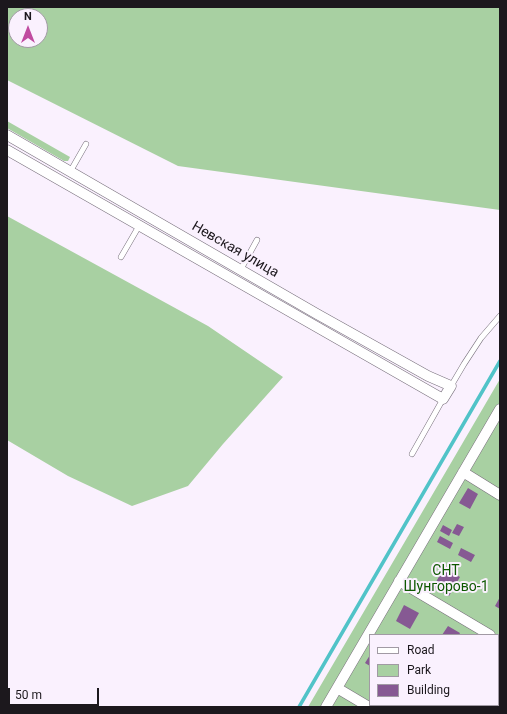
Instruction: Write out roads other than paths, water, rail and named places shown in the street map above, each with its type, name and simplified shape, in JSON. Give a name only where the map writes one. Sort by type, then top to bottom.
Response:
[{"type":"street","name":"Невская улица","points":[[7,135],[352,334],[428,376],[451,386]]},
{"type":"street","name":"Невская улица","points":[[7,150],[443,399]]},
{"type":"street","points":[[443,399],[451,386]]},
{"type":"street","points":[[326,707],[500,409]]},
{"type":"street","points":[[463,472],[500,495]]},
{"type":"street","points":[[399,581],[488,634]]},
{"type":"street","points":[[337,688],[369,707]]},
{"type":"lane","points":[[70,172],[86,144]]},
{"type":"lane","points":[[121,256],[139,226]]},
{"type":"lane","points":[[241,269],[257,240]]},
{"type":"lane","points":[[451,386],[464,364],[500,316]]},
{"type":"lane","points":[[412,454],[443,399]]},
{"type":"waterway","points":[[299,707],[500,361]]},
{"type":"park label","name":"СНТ Шунгорово-1","points":[[446,580]]}]
